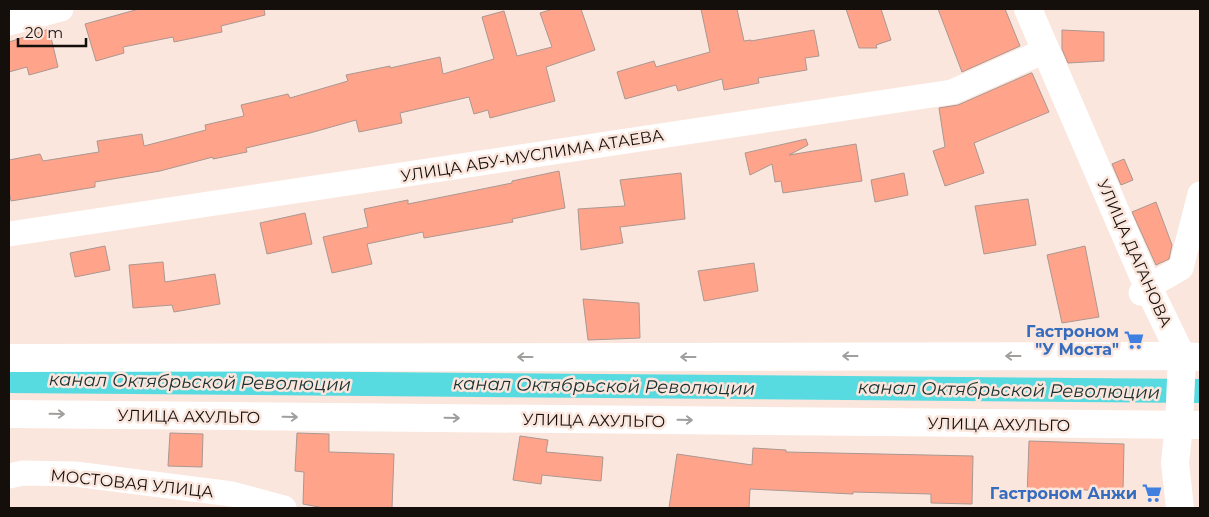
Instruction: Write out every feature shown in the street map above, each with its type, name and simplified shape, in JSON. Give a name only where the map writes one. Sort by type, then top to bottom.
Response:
[{"type":"main road","name":"УЛИЦА ДАГАНОВА","points":[[1020,9],[1043,51]]},
{"type":"main road","name":"УЛИЦА ДАГАНОВА","points":[[1028,9],[1043,51],[1145,290],[1183,357],[1182,425],[1174,463],[1180,508]]},
{"type":"main road","points":[[9,358],[1183,357]]},
{"type":"main road","name":"УЛИЦА АХУЛЬГО","points":[[9,414],[1182,425]]},
{"type":"main road","name":"УЛИЦА ДАГАНОВА","points":[[1171,508],[1164,462],[1182,425]]},
{"type":"street","points":[[9,23],[61,9]]},
{"type":"street","name":"УЛИЦА АБУ-МУСЛИМА АТАЕВА","points":[[9,234],[952,92],[1043,51]]},
{"type":"street","points":[[1145,290],[1181,268],[1200,194]]},
{"type":"street","name":"МОСТОВАЯ УЛИЦА","points":[[9,476],[23,474],[75,474],[232,494],[284,508]]},
{"type":"building","points":[[139,9],[264,9],[265,15],[221,26],[222,32],[174,42],[173,37],[123,47],[124,53],[96,61],[85,24]]},
{"type":"building","points":[[553,9],[581,9],[595,50],[546,67],[555,101],[490,118],[488,110],[474,114],[469,97],[400,113],[402,123],[359,132],[356,120],[246,148],[247,152],[213,159],[213,157],[160,171],[95,182],[95,187],[11,201],[9,191],[9,160],[40,154],[43,161],[99,152],[97,141],[142,134],[144,146],[206,130],[205,125],[244,116],[241,105],[288,94],[290,98],[348,81],[346,75],[440,57],[443,74],[494,59],[482,17],[504,11],[517,56],[552,47],[540,13]]},
{"type":"building","points":[[701,9],[737,9],[744,41],[814,30],[819,56],[805,58],[807,70],[758,78],[759,83],[724,90],[722,79],[678,91],[676,85],[625,99],[617,72],[654,61],[656,67],[710,52]]},
{"type":"building","points":[[846,9],[881,9],[891,40],[876,45],[877,48],[859,48]]},
{"type":"building","points":[[938,9],[1005,9],[1020,46],[962,72]]},
{"type":"building","points":[[49,29],[58,67],[29,75],[27,67],[9,72],[9,42]]},
{"type":"building","points":[[1062,30],[1104,32],[1104,61],[1068,63],[1062,49]]},
{"type":"building","points":[[1031,73],[1049,112],[974,143],[984,173],[945,186],[933,151],[945,147],[939,108],[958,105]]},
{"type":"building","points":[[806,139],[808,145],[789,155],[856,144],[862,181],[783,193],[781,181],[775,182],[772,164],[750,175],[745,153]]},
{"type":"building","points":[[1124,159],[1133,180],[1121,185],[1112,164]]},
{"type":"building","points":[[559,171],[565,208],[512,219],[513,222],[424,238],[423,232],[367,244],[372,264],[332,273],[323,237],[368,227],[364,209],[408,200],[408,204],[512,183],[512,181]]},
{"type":"building","points":[[681,173],[685,219],[620,227],[623,243],[581,250],[578,209],[625,206],[620,180]]},
{"type":"building","points":[[904,173],[908,195],[875,202],[871,180]]},
{"type":"building","points":[[1028,199],[1036,245],[984,254],[975,206]]},
{"type":"building","points":[[1156,202],[1172,245],[1169,259],[1156,265],[1132,212]]},
{"type":"building","points":[[305,213],[312,244],[267,254],[260,223]]},
{"type":"building","points":[[105,246],[110,270],[75,277],[70,253]]},
{"type":"building","points":[[1085,246],[1099,317],[1062,323],[1047,255]]},
{"type":"building","points":[[163,262],[165,282],[215,274],[220,304],[174,312],[172,305],[133,308],[129,265]]},
{"type":"building","points":[[754,263],[758,291],[704,301],[698,271]]},
{"type":"building","points":[[583,299],[639,303],[640,338],[588,340]]},
{"type":"building","points":[[170,433],[203,434],[202,467],[168,466]]},
{"type":"building","points":[[297,433],[329,434],[329,452],[394,454],[392,508],[324,508],[303,504],[304,472],[295,471]]},
{"type":"building","points":[[520,436],[548,440],[546,452],[603,457],[601,481],[542,475],[541,484],[513,480]]},
{"type":"building","points":[[1029,441],[1124,444],[1123,491],[1050,489],[1050,498],[1027,497]]},
{"type":"building","points":[[753,448],[786,450],[786,452],[973,456],[972,504],[931,503],[931,494],[853,492],[853,494],[750,489],[749,508],[669,508],[677,454],[752,465]]},
{"type":"waterway","name":"канал Октябрьской Революции","points":[[9,381],[1200,391]]},
{"type":"place","name":"Гастроном \"У Моста\"","points":[[1134,340]]},
{"type":"place","name":"Гастроном Анжи","points":[[1152,493]]}]
